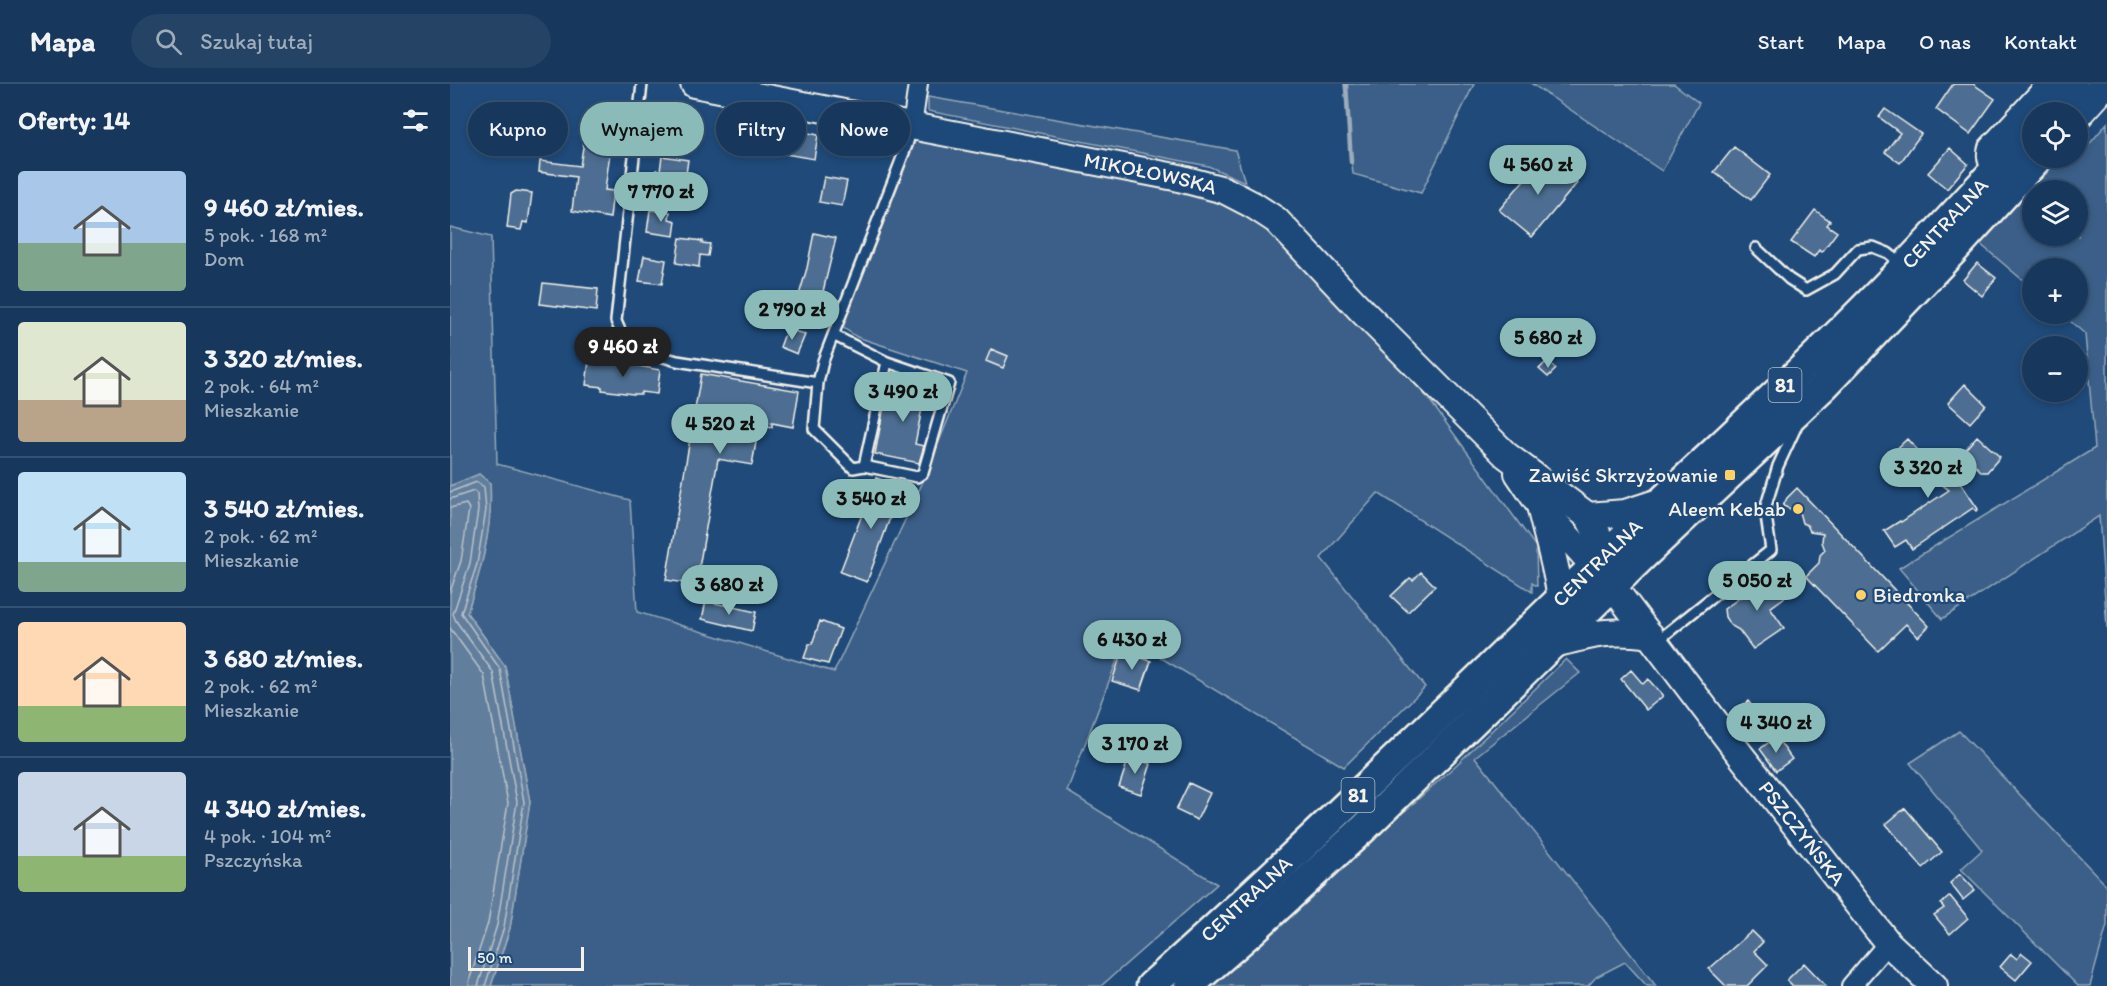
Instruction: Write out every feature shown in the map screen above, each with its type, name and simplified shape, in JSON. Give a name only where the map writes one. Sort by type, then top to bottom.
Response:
[{"type":"main road","name":"MIKOŁOWSKA","points":[[694,84],[1175,177],[1224,190],[1252,205],[1276,220],[1362,311],[1506,455],[1588,516],[1597,532],[1600,561],[1613,587]]},
{"type":"main road","points":[[2056,102],[2073,84]]},
{"type":"main road","points":[[2088,103],[2105,84]]},
{"type":"main road","name":"CENTRALNA","points":[[1151,986],[1396,760],[1561,598],[1811,360],[1905,266],[2022,140]]},
{"type":"main road","name":"CENTRALNA","points":[[1189,986],[1365,827],[1643,556],[1824,386],[2029,168]]},
{"type":"main road","name":"MIKOŁOWSKA","points":[[1506,455],[1541,507],[1600,561]]},
{"type":"main road","points":[[1588,516],[1625,513],[1662,501]]},
{"type":"main road","points":[[1541,507],[1557,571],[1561,598]]},
{"type":"main road","name":"PSZCZYŃSKA","points":[[1613,587],[1888,944],[1934,986]]},
{"type":"main road","points":[[1554,644],[1602,632],[1623,631],[1653,638]]},
{"type":"street","points":[[912,127],[918,84]]},
{"type":"street","points":[[1993,172],[1986,154],[1988,147],[2046,84]]},
{"type":"street","points":[[1851,986],[1888,944]]},
{"type":"lane","points":[[642,84],[616,321],[622,335],[633,346],[677,361],[818,383]]},
{"type":"lane","points":[[833,334],[887,362],[949,383],[923,473],[917,477],[864,466],[853,468],[814,429],[818,383],[823,361],[833,334],[907,145],[912,127]]},
{"type":"lane","points":[[1756,248],[1789,279],[1806,290],[1835,274],[1858,249],[1873,247],[1888,253],[1905,266]]},
{"type":"lane","points":[[864,466],[887,362]]},
{"type":"lane","points":[[1653,638],[1771,550],[1765,509],[1778,465],[1794,430],[1824,386]]},
{"type":"shaded area","points":[[1344,84],[1474,84],[1421,193],[1353,174]]},
{"type":"shaded area","points":[[1532,84],[1674,84],[1699,103],[1662,171]]},
{"type":"shaded area","points":[[928,97],[1235,150],[1245,182],[1208,166],[928,111]]},
{"type":"shaded area","points":[[913,119],[1216,192],[1270,228],[1428,398],[1536,547],[1537,586],[1532,583],[1532,592],[1378,493],[1321,558],[1425,687],[1344,767],[1126,637],[1067,791],[1217,884],[1101,986],[491,986],[510,928],[530,802],[505,666],[467,613],[488,533],[490,483],[479,474],[450,486],[450,227],[491,237],[497,464],[630,500],[637,612],[834,672],[921,486],[967,373],[857,337],[842,327],[843,323],[834,320],[898,156],[910,156],[910,127]]},
{"type":"shaded area","points":[[2107,123],[2107,628],[2099,516],[1942,619],[1899,568],[2095,448],[2088,368],[2088,336],[2085,336],[2074,324],[2088,324],[2088,258],[2022,258],[2022,280],[1979,243],[2022,198],[2022,246],[2088,246],[2088,180],[2040,180],[2051,168],[2088,168],[2088,146]]},
{"type":"shaded area","points":[[1566,659],[1580,673],[1475,757],[1656,986],[1647,986],[1625,962],[1596,977],[1588,986],[1210,986],[1455,766]]},
{"type":"shaded area","points":[[1959,731],[2107,886],[2107,925],[2090,986],[2078,986],[1961,869],[1982,850],[1910,763]]},
{"type":"water","points":[[479,474],[490,483],[490,517],[481,565],[467,613],[505,666],[530,802],[510,928],[491,986],[450,986],[450,486]]},
{"type":"building","points":[[1953,84],[1973,84],[1995,99],[1970,134],[1936,109]]},
{"type":"building","points":[[1885,109],[1921,134],[1900,163],[1885,152],[1900,133],[1879,117]]},
{"type":"building","points":[[806,132],[818,135],[814,159],[797,156],[806,156]]},
{"type":"building","points":[[1734,147],[1770,175],[1751,200],[1714,172]]},
{"type":"building","points":[[1950,148],[1968,164],[1947,189],[1928,173]]},
{"type":"building","points":[[582,156],[610,156],[605,190],[613,191],[610,218],[572,211],[576,177],[539,172],[540,161],[580,166]]},
{"type":"building","points":[[662,156],[688,160],[685,181],[681,181],[679,190],[654,186],[656,170],[660,171]]},
{"type":"building","points":[[1544,156],[1577,183],[1532,237],[1499,210]]},
{"type":"building","points":[[824,177],[847,181],[842,206],[819,202]]},
{"type":"building","points":[[516,191],[532,193],[528,223],[523,222],[521,230],[507,228],[511,194]]},
{"type":"building","points":[[650,210],[670,212],[669,219],[676,221],[674,236],[647,232]]},
{"type":"building","points":[[1815,210],[1830,221],[1827,225],[1837,232],[1822,252],[1819,250],[1814,257],[1791,242]]},
{"type":"building","points":[[814,233],[836,238],[819,308],[797,302]]},
{"type":"building","points":[[680,238],[710,244],[708,256],[700,255],[699,267],[676,263]]},
{"type":"building","points":[[644,256],[666,260],[662,284],[639,281]]},
{"type":"building","points":[[1977,263],[1996,278],[1982,296],[1963,280]]},
{"type":"building","points":[[543,283],[598,289],[596,311],[540,304]]},
{"type":"building","points":[[787,328],[805,335],[797,354],[780,347]]},
{"type":"building","points":[[991,349],[1008,356],[1003,368],[986,361]]},
{"type":"building","points":[[589,361],[612,364],[612,361],[660,370],[657,394],[609,391],[602,390],[602,387],[586,385]]},
{"type":"building","points":[[1547,361],[1556,369],[1548,377],[1539,369]]},
{"type":"building","points":[[701,374],[799,391],[793,427],[772,423],[772,427],[759,425],[752,465],[718,459],[696,585],[666,580]]},
{"type":"building","points":[[896,382],[937,391],[934,405],[923,403],[915,444],[924,446],[919,463],[875,454],[885,401],[892,403]]},
{"type":"building","points":[[1965,384],[1986,405],[1970,423],[1948,403]]},
{"type":"building","points":[[1977,436],[2000,457],[1987,472],[1982,472],[1962,453]]},
{"type":"building","points":[[1907,439],[1929,462],[1931,458],[1957,478],[1978,509],[1976,511],[1973,508],[1912,549],[1906,540],[1895,547],[1884,531],[1949,490],[1912,462],[1898,476],[1884,461]]},
{"type":"building","points":[[876,478],[901,487],[867,582],[840,572]]},
{"type":"building","name":"Biedronka","points":[[1797,488],[1929,626],[1918,637],[1906,624],[1878,651],[1806,576],[1819,563],[1820,555],[1825,550],[1822,542],[1823,533],[1810,531],[1807,525],[1802,523],[1799,512],[1783,506]]},
{"type":"building","points":[[1421,572],[1435,586],[1408,612],[1391,596],[1410,578],[1413,580]]},
{"type":"building","points":[[1771,576],[1778,580],[1784,588],[1785,597],[1770,608],[1784,628],[1753,649],[1739,630],[1730,625],[1725,617],[1724,609]]},
{"type":"building","points":[[706,601],[756,612],[752,631],[702,619]]},
{"type":"building","points":[[820,621],[841,629],[828,664],[804,658]]},
{"type":"building","points":[[1122,652],[1151,661],[1141,690],[1112,681]]},
{"type":"building","points":[[1631,670],[1643,684],[1648,679],[1663,696],[1646,710],[1621,679]]},
{"type":"building","points":[[1748,701],[1761,718],[1745,730],[1733,713]]},
{"type":"building","points":[[1776,737],[1792,759],[1776,771],[1760,749]]},
{"type":"building","points":[[1129,757],[1151,764],[1141,794],[1119,787]]},
{"type":"building","points":[[1189,783],[1210,793],[1197,820],[1176,810]]},
{"type":"building","points":[[1905,808],[1942,852],[1923,868],[1886,824]]},
{"type":"building","points":[[1960,874],[1975,890],[1963,900],[1950,883]]},
{"type":"building","points":[[1950,896],[1968,918],[1950,934],[1934,915],[1944,908],[1941,904]]},
{"type":"building","points":[[1752,931],[1763,942],[1754,951],[1768,965],[1747,986],[1726,986],[1709,969]]},
{"type":"building","points":[[2022,953],[2032,961],[2016,980],[2000,967],[2011,954],[2017,959]]},
{"type":"building","points":[[1804,963],[1826,986],[1793,986],[1787,980]]},
{"type":"waterway","points":[[1346,84],[1351,162]]},
{"type":"place","name":"Zawiść Skrzyżowanie","points":[[1730,475]]},
{"type":"place","name":"Aleem Kebab","points":[[1798,509]]},
{"type":"place","name":"Biedronka","points":[[1861,595]]}]
